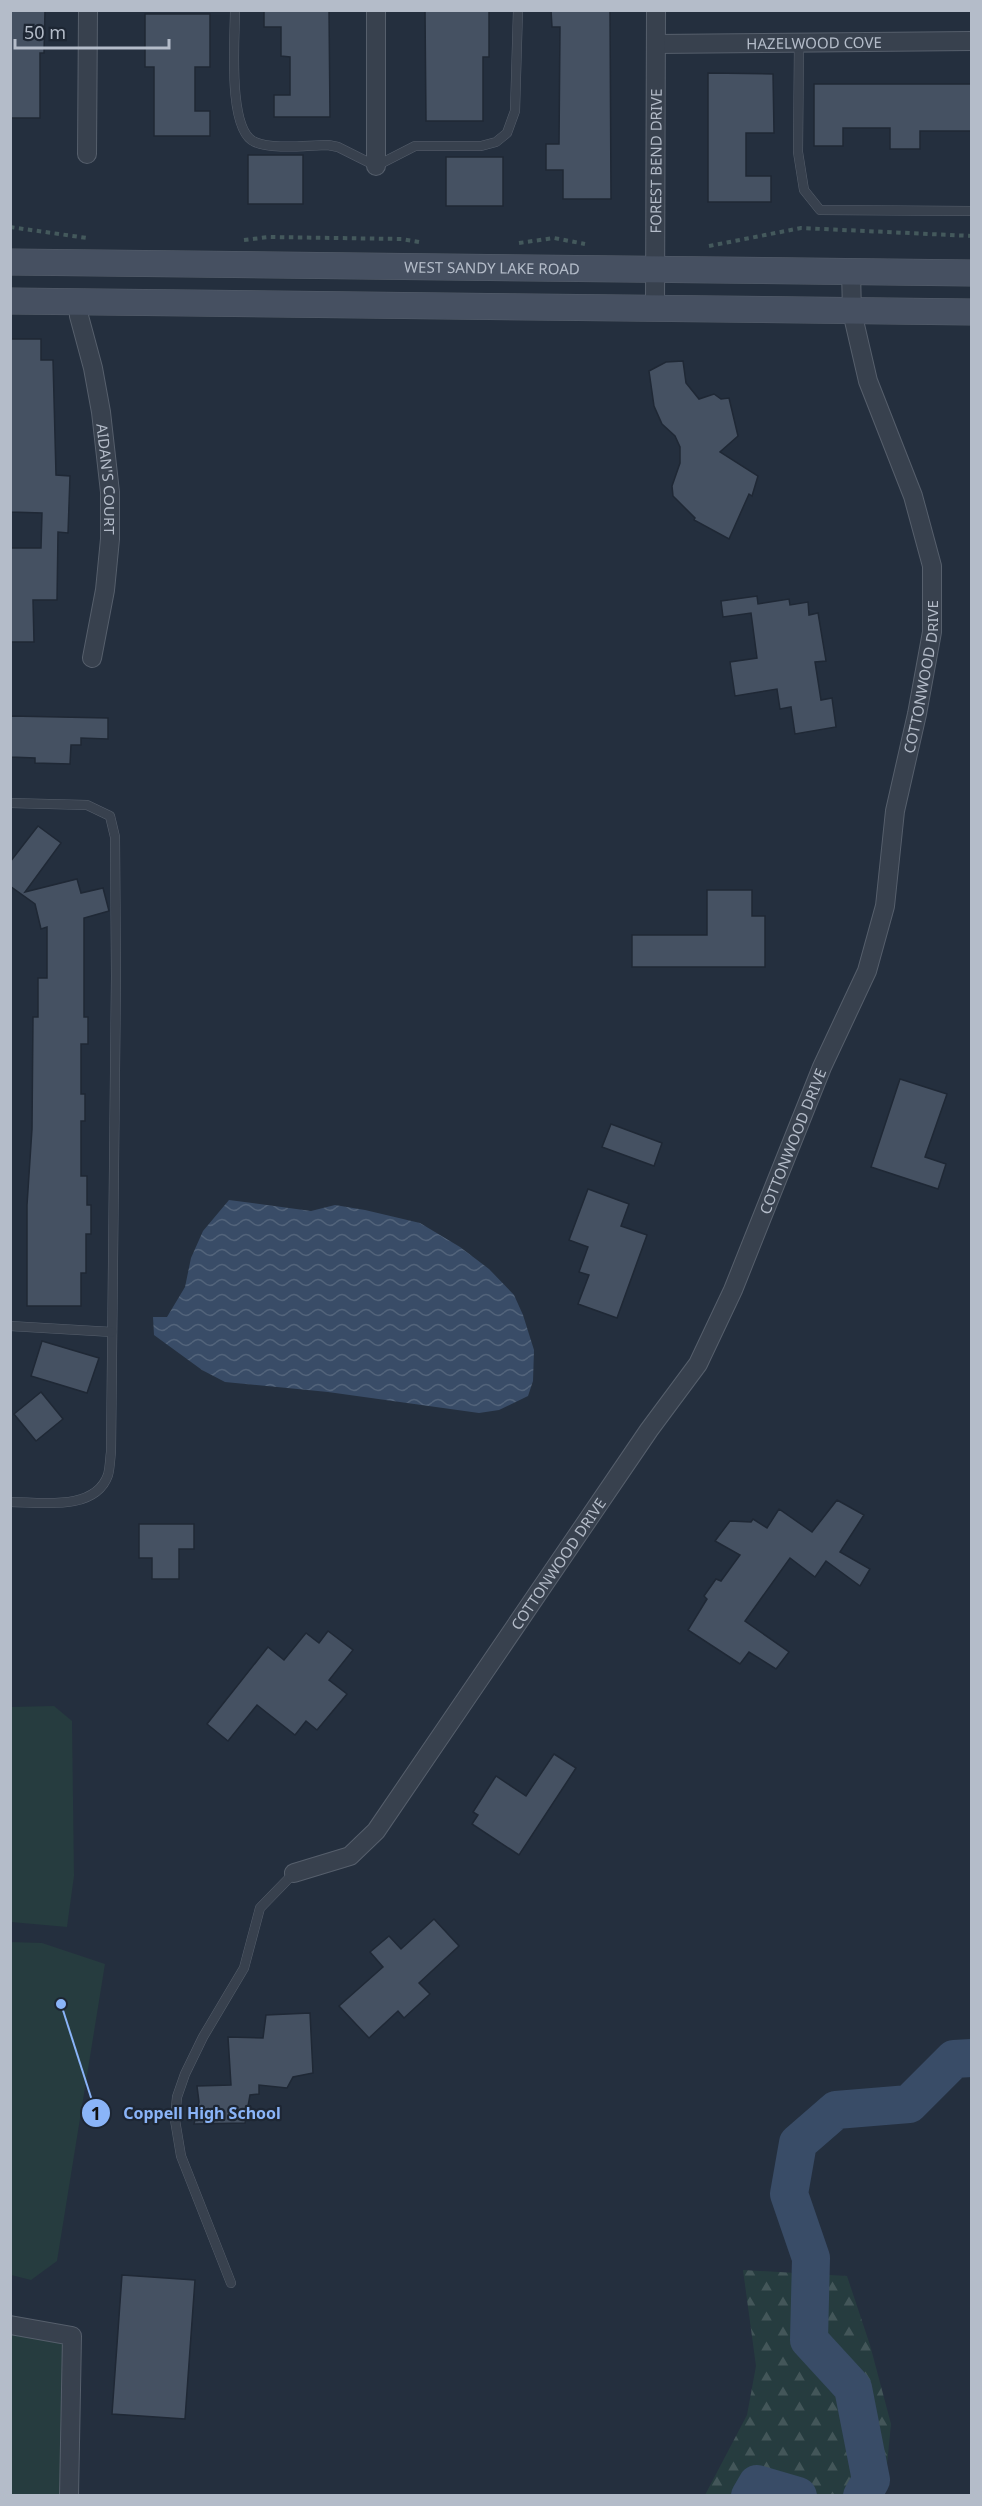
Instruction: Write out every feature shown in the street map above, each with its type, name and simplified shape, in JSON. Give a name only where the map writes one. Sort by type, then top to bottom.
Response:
[{"type":"main road","name":"WEST SANDY LAKE ROAD","points":[[10,262],[972,273]]},
{"type":"main road","points":[[10,301],[972,312]]},
{"type":"street","points":[[87,154],[88,10]]},
{"type":"street","points":[[376,10],[376,166]]},
{"type":"street","name":"FOREST BEND DRIVE","points":[[655,309],[656,10]]},
{"type":"street","name":"HAZELWOOD COVE","points":[[656,44],[972,41]]},
{"type":"street","name":"COTTONWOOD DRIVE","points":[[294,1873],[350,1857],[376,1831],[649,1430],[698,1364],[733,1290],[822,1067],[867,971],[885,906],[895,811],[917,714],[932,632],[932,566],[913,496],[868,381],[852,312],[852,271]]},
{"type":"street","name":"AIDAN'S COURT","points":[[78,302],[79,316],[93,368],[101,412],[110,492],[110,539],[105,590],[92,658]]},
{"type":"street","points":[[10,2325],[72,2336],[69,2496]]},
{"type":"lane","points":[[235,10],[236,110],[241,128],[247,137],[254,142],[266,145],[328,145],[376,166],[415,146],[481,146],[496,142],[507,134],[515,111],[518,10]]},
{"type":"lane","points":[[799,43],[798,152],[804,190],[820,210],[972,211]]},
{"type":"lane","points":[[10,803],[87,805],[110,816],[115,837],[116,976],[111,1452],[108,1477],[94,1494],[76,1502],[10,1502]]},
{"type":"lane","points":[[10,1326],[112,1332]]},
{"type":"lane","points":[[231,2283],[180,2156],[175,2120],[177,2097],[185,2074],[203,2037],[244,1968],[260,1908],[294,1873]]},
{"type":"path","points":[[10,227],[97,239]]},
{"type":"path","points":[[698,248],[801,228],[972,236]]},
{"type":"path","points":[[234,241],[269,237],[402,239],[423,243]]},
{"type":"path","points":[[512,244],[554,238],[590,245]]},
{"type":"green space","points":[[54,1706],[72,1721],[74,1876],[67,1927],[11,1922],[11,1707]]},
{"type":"green space","points":[[10,1942],[42,1943],[105,1964],[57,2261],[31,2280],[11,2275]]},
{"type":"green space","points":[[743,2270],[847,2276],[870,2345],[891,2424],[884,2495],[705,2495],[747,2415],[756,2366]]},
{"type":"green space","points":[[11,2330],[64,2331],[62,2495],[11,2496]]},
{"type":"water","points":[[229,1200],[311,1211],[335,1205],[365,1210],[420,1223],[460,1247],[489,1269],[514,1295],[534,1350],[533,1381],[528,1396],[499,1410],[479,1413],[328,1392],[225,1382],[202,1370],[154,1335],[153,1317],[167,1317],[185,1287],[191,1258],[203,1231]]},
{"type":"building","points":[[10,10],[45,10],[44,53],[40,53],[40,118],[10,118]]},
{"type":"building","points":[[264,10],[329,10],[330,117],[274,117],[274,95],[290,95],[290,57],[281,56],[281,27],[264,27]]},
{"type":"building","points":[[425,10],[489,10],[489,57],[483,57],[483,121],[426,121]]},
{"type":"building","points":[[551,10],[610,10],[611,199],[563,199],[563,170],[546,170],[546,144],[559,144],[560,27],[552,27]]},
{"type":"building","points":[[145,14],[210,14],[210,67],[195,67],[195,111],[210,111],[210,136],[154,136],[154,67],[145,67]]},
{"type":"building","points":[[708,73],[773,74],[774,133],[746,133],[746,176],[771,176],[771,202],[708,202]]},
{"type":"building","points":[[814,84],[972,84],[972,131],[920,131],[920,149],[890,149],[890,128],[843,128],[843,146],[814,146]]},
{"type":"building","points":[[248,155],[303,155],[303,204],[248,204]]},
{"type":"building","points":[[446,157],[503,157],[503,206],[446,206]]},
{"type":"building","points":[[10,339],[41,339],[41,360],[53,360],[56,475],[70,476],[68,533],[58,532],[57,600],[33,600],[34,642],[10,642],[10,548],[41,548],[42,513],[10,512]]},
{"type":"building","points":[[683,361],[686,383],[699,399],[714,394],[721,399],[729,398],[738,436],[720,452],[758,476],[752,496],[749,494],[729,539],[694,520],[695,518],[673,496],[672,486],[680,463],[680,447],[675,436],[662,424],[654,406],[649,371],[666,362]]},
{"type":"building","points":[[757,596],[758,604],[789,599],[790,605],[808,602],[809,615],[818,613],[826,661],[815,662],[821,700],[832,698],[836,727],[795,734],[791,707],[780,709],[777,689],[735,696],[730,662],[757,658],[751,613],[723,617],[721,601]]},
{"type":"building","points":[[10,716],[108,718],[108,739],[81,738],[81,745],[71,745],[70,764],[35,763],[35,758],[10,757]]},
{"type":"building","points":[[38,826],[61,843],[25,892],[77,879],[81,893],[103,888],[109,911],[84,918],[84,1017],[88,1017],[88,1044],[81,1044],[81,1094],[85,1094],[85,1121],[81,1121],[81,1176],[87,1176],[87,1205],[91,1205],[91,1234],[86,1234],[86,1273],[81,1273],[81,1306],[27,1306],[27,1205],[32,1129],[33,1017],[38,1017],[38,978],[47,978],[47,927],[41,929],[35,904],[10,886],[10,862]]},
{"type":"building","points":[[707,890],[752,890],[752,916],[765,916],[765,967],[632,967],[632,935],[707,935]]},
{"type":"building","points":[[900,1079],[947,1094],[925,1157],[946,1164],[938,1189],[871,1167]]},
{"type":"building","points":[[611,1124],[662,1143],[654,1166],[602,1147]]},
{"type":"building","points":[[588,1189],[629,1204],[621,1226],[647,1235],[617,1318],[578,1304],[589,1275],[579,1272],[588,1247],[569,1240]]},
{"type":"building","points":[[42,1341],[99,1358],[87,1393],[31,1376]]},
{"type":"building","points":[[41,1392],[63,1419],[36,1441],[14,1414]]},
{"type":"building","points":[[837,1500],[864,1515],[840,1552],[870,1569],[860,1586],[826,1561],[815,1577],[790,1558],[745,1621],[789,1652],[776,1669],[749,1652],[740,1664],[688,1630],[707,1599],[704,1596],[716,1579],[721,1581],[740,1555],[715,1541],[730,1521],[751,1522],[753,1519],[767,1528],[779,1509],[812,1532]]},
{"type":"building","points":[[139,1524],[194,1524],[194,1549],[179,1549],[179,1579],[152,1579],[152,1558],[139,1558]]},
{"type":"building","points":[[328,1631],[353,1650],[329,1680],[347,1694],[317,1730],[306,1721],[295,1735],[257,1705],[228,1741],[207,1724],[268,1647],[284,1660],[306,1633],[319,1643]]},
{"type":"building","points":[[554,1754],[576,1768],[519,1855],[472,1824],[478,1815],[473,1812],[496,1776],[526,1796]]},
{"type":"building","points":[[434,1919],[459,1946],[419,1983],[430,1994],[404,2018],[398,2011],[369,2038],[339,2006],[383,1967],[370,1952],[389,1936],[401,1949]]},
{"type":"building","points":[[310,2013],[313,2073],[293,2077],[287,2088],[259,2085],[259,2094],[250,2095],[245,2123],[194,2124],[199,2102],[197,2086],[231,2085],[228,2037],[263,2038],[266,2015]]},
{"type":"building","points":[[122,2275],[195,2280],[185,2419],[112,2414]]},
{"type":"waterway","points":[[862,2496],[871,2480],[853,2388],[809,2340],[811,2258],[789,2194],[798,2143],[836,2110],[909,2104],[954,2059],[972,2058]]},
{"type":"waterway","points":[[750,2496],[757,2484],[798,2496]]},
{"type":"place","name":"Coppell High School","points":[[61,2004]]}]
